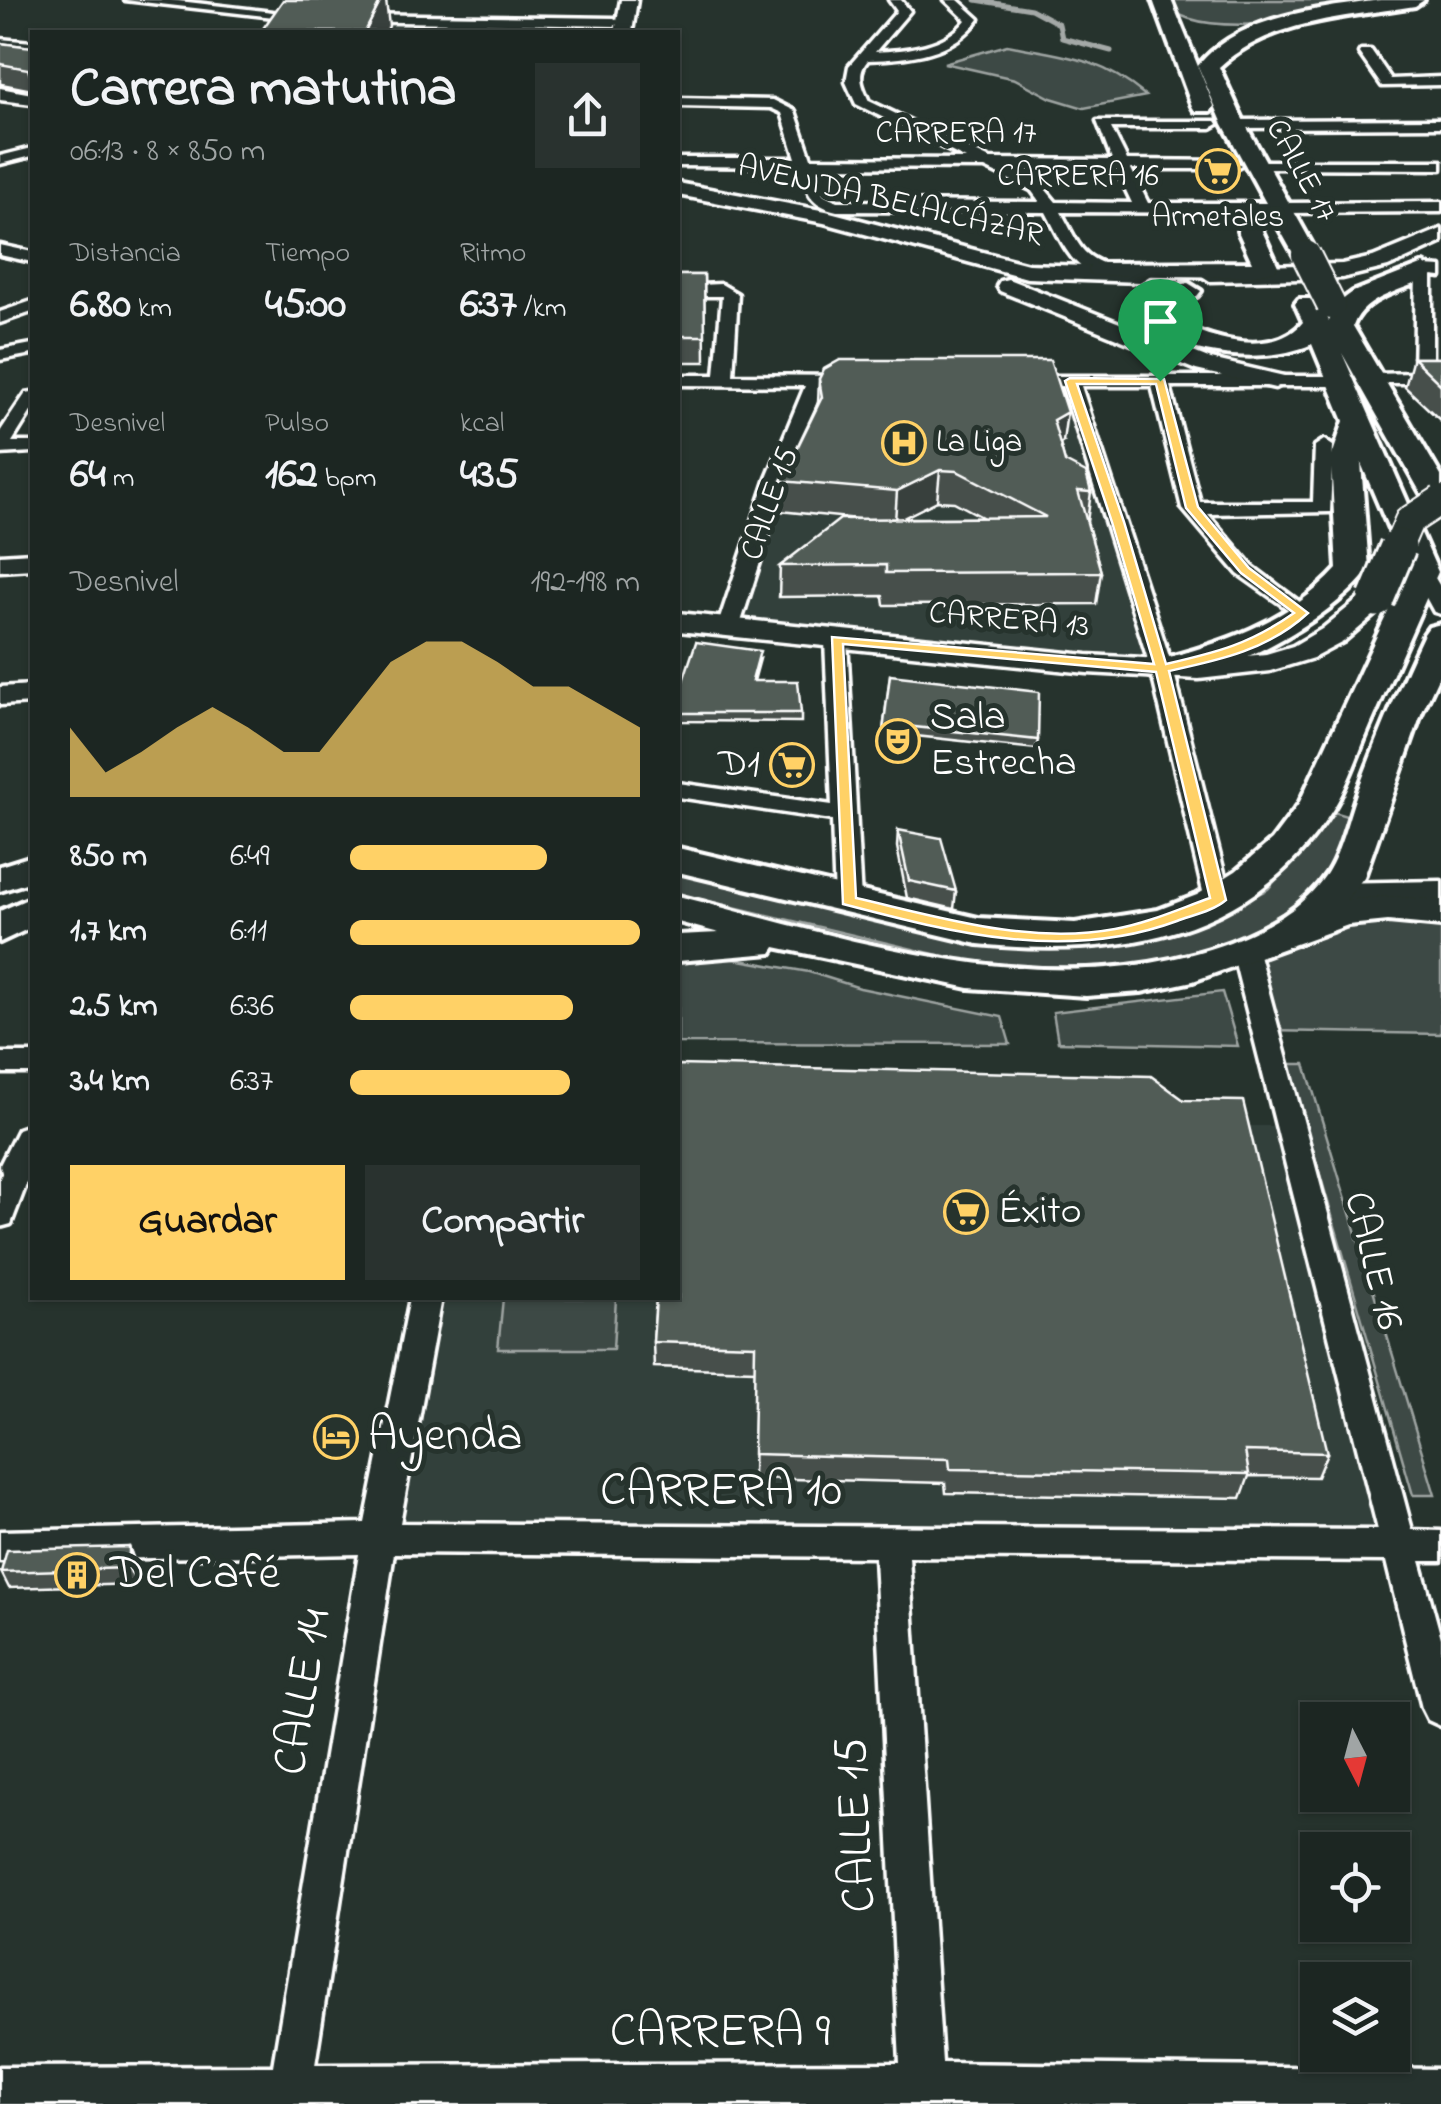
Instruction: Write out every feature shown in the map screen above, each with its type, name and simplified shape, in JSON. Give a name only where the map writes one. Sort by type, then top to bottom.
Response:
[{"type":"main road","points":[[617,29],[618,0]]},
{"type":"main road","points":[[617,29],[629,0]]},
{"type":"main road","name":"CALLE 17","points":[[1222,124],[1208,66],[1220,50],[1242,38],[1284,25],[1415,0]]},
{"type":"main road","points":[[1164,3],[1196,18]]},
{"type":"main road","name":"CALLE 17","points":[[1164,3],[1181,55],[1270,208],[1324,314],[1373,380],[1441,501]]},
{"type":"main road","points":[[1228,24],[1284,25]]},
{"type":"main road","points":[[0,94],[30,99]]},
{"type":"main road","points":[[0,104],[30,108]]},
{"type":"main road","name":"AVENIDA BELALCÁZAR","points":[[682,200],[1088,292],[1342,290],[1435,268]]},
{"type":"main road","points":[[1100,270],[1246,270],[1266,266],[1250,231],[1270,208]]},
{"type":"main road","name":"AVENIDA BELALCÁZAR","points":[[1017,278],[1342,271],[1380,262],[1441,235]]},
{"type":"main road","points":[[1188,291],[1154,300],[1144,310],[1162,323],[1195,337],[1258,350],[1292,346],[1312,333],[1324,314],[1342,312],[1355,300],[1435,268]]},
{"type":"main road","points":[[1017,278],[1204,366],[1275,381]]},
{"type":"main road","name":"CALLE 17","points":[[1324,314],[1342,380],[1358,420],[1432,580]]},
{"type":"main road","points":[[1373,380],[1403,419],[1441,444]]},
{"type":"main road","points":[[1162,669],[1235,652],[1267,638],[1343,584],[1353,569],[1346,459],[1358,420]]},
{"type":"main road","points":[[1316,808],[1339,706],[1376,599],[1409,521],[1441,501]]},
{"type":"main road","points":[[0,562],[30,562]]},
{"type":"main road","points":[[680,860],[978,931],[1024,937],[1079,937],[1114,935],[1151,925],[1218,900],[1251,882],[1282,853],[1316,808],[1432,580]]},
{"type":"main road","name":"CARRERA 13","points":[[680,622],[1162,669],[1263,664],[1329,640],[1376,599]]},
{"type":"main road","points":[[1294,930],[1333,894],[1345,877],[1404,714],[1441,634]]},
{"type":"main road","points":[[0,696],[30,694]]},
{"type":"main road","points":[[0,879],[30,869]]},
{"type":"main road","points":[[1333,894],[1441,892]]},
{"type":"main road","points":[[680,910],[814,944],[1034,982],[1140,978],[1193,968],[1354,911],[1401,908],[1441,913]]},
{"type":"main road","points":[[0,928],[30,911]]},
{"type":"main road","points":[[680,948],[814,944]]},
{"type":"street","points":[[131,0],[287,17],[322,17]]},
{"type":"street","points":[[277,30],[294,0]]},
{"type":"street","points":[[896,0],[904,11],[862,56],[853,82],[863,104],[1036,187],[1055,207],[1074,258],[1100,270],[1132,275]]},
{"type":"street","points":[[862,56],[929,47],[961,33],[973,19],[951,0]]},
{"type":"street","points":[[338,18],[617,29]]},
{"type":"street","points":[[0,44],[30,46]]},
{"type":"street","points":[[1366,53],[1387,83],[1441,81]]},
{"type":"street","points":[[680,102],[774,104],[788,110],[807,164]]},
{"type":"street","points":[[1142,208],[1102,124],[1222,124],[1429,146],[1441,124]]},
{"type":"street","name":"CARRERA 17","points":[[680,162],[1246,165],[1429,146]]},
{"type":"street","points":[[0,161],[30,153]]},
{"type":"street","points":[[0,161],[30,168]]},
{"type":"street","name":"CARRERA 16","points":[[807,164],[816,196],[822,203],[837,206],[1441,208]]},
{"type":"street","points":[[0,250],[30,257]]},
{"type":"street","points":[[1017,278],[1074,258]]},
{"type":"street","points":[[1373,380],[1432,378],[1435,268]]},
{"type":"street","points":[[680,290],[721,289],[730,294],[724,380]]},
{"type":"street","points":[[2,318],[30,307]]},
{"type":"street","points":[[2,318],[30,327]]},
{"type":"street","points":[[0,354],[30,348]]},
{"type":"street","points":[[680,380],[878,381]]},
{"type":"street","name":"CALLE 15","points":[[728,628],[778,478],[816,380]]},
{"type":"street","points":[[993,381],[1342,380]]},
{"type":"street","points":[[1070,381],[1162,669],[1218,900]]},
{"type":"street","points":[[1160,381],[1192,508],[1245,570],[1302,613]]},
{"type":"street","points":[[0,447],[30,400]]},
{"type":"street","points":[[1192,508],[1324,508],[1324,446]]},
{"type":"street","points":[[0,447],[30,447]]},
{"type":"street","name":"CALLE 17","points":[[1432,580],[1441,608]]},
{"type":"street","points":[[836,640],[848,901]]},
{"type":"street","points":[[680,790],[845,814]]},
{"type":"street","name":"CALLE 16","points":[[1245,951],[1441,1708]]},
{"type":"street","points":[[0,1063],[30,1063]]},
{"type":"street","points":[[0,1216],[21,1162]]},
{"type":"street","name":"CALLE 14","points":[[289,2096],[380,1538],[425,1300]]},
{"type":"street","name":"CARRERA 10","points":[[0,1546],[380,1538],[1441,1546]]},
{"type":"street","name":"CALLE 15","points":[[891,1540],[922,2094]]},
{"type":"street","name":"CARRERA 9","points":[[0,2088],[289,2096],[1441,2090]]},
{"type":"shaded area","points":[[1162,0],[1415,0],[1321,17],[1242,25],[1208,23],[1180,15]]},
{"type":"shaded area","points":[[287,17],[614,22],[613,30],[277,30]]},
{"type":"shaded area","points":[[1007,45],[1097,66],[1146,96],[1084,108],[1051,98],[1015,79],[944,63]]},
{"type":"shaded area","points":[[816,381],[1070,381],[1162,669],[728,628]]},
{"type":"shaded area","points":[[1316,807],[1350,817],[1328,871],[1300,903],[1231,942],[1133,967],[1032,970],[968,962],[680,894],[680,870],[975,941],[1027,948],[1120,945],[1203,923],[1268,889],[1295,858]]},
{"type":"shaded area","points":[[1441,913],[1441,1034],[1268,1031],[1245,951],[1313,921]]},
{"type":"shaded area","points":[[705,954],[809,972],[860,988],[1002,1017],[1010,1044],[680,1043],[680,955]]},
{"type":"shaded area","points":[[1222,992],[1238,1046],[1058,1042],[1053,1012]]},
{"type":"shaded area","points":[[1288,1064],[1305,1064],[1435,1495],[1413,1495]]},
{"type":"shaded area","points":[[1235,1126],[1292,1126],[1397,1545],[380,1538],[425,1300],[680,1297]]},
{"type":"shaded area","points":[[503,1300],[616,1300],[613,1349],[498,1349]]},
{"type":"building","points":[[283,0],[381,0],[366,30],[262,30]]},
{"type":"building","points":[[0,43],[30,47],[30,75],[28,69],[0,64]]},
{"type":"building","points":[[680,275],[704,275],[705,336],[680,336]]},
{"type":"building","points":[[1413,358],[1441,358],[1441,385]]},
{"type":"building","points":[[840,360],[1050,360],[1067,412],[1053,420],[1065,462],[1086,473],[1091,492],[1078,491],[1101,572],[886,573],[886,565],[780,566],[840,519],[1046,517],[957,471],[940,470],[897,491],[781,481],[822,397],[819,379],[824,369]]},
{"type":"building","points":[[696,642],[760,651],[752,681],[798,681],[801,713],[680,713],[680,690]]},
{"type":"building","points":[[890,675],[1039,692],[1038,740],[914,727],[915,739],[882,739]]},
{"type":"building","points":[[898,830],[941,838],[956,891],[909,881]]},
{"type":"building","name":"Éxito","points":[[680,1065],[1151,1076],[1184,1100],[1243,1101],[1327,1453],[1245,1451],[1249,1474],[950,1469],[949,1459],[753,1454],[755,1345],[653,1342],[656,1300],[680,1300]]},
{"type":"building","points":[[129,1547],[129,1568],[1,1572],[7,1550]]},
{"type":"waterway","points":[[976,0],[1031,9],[1059,24],[1062,38],[1111,51]]},
{"type":"place","name":"Armetales","points":[[1218,171]]},
{"type":"place","name":"La Liga","points":[[904,443]]},
{"type":"place","name":"Sala Estrecha","points":[[898,741]]},
{"type":"place","name":"D1","points":[[792,765]]},
{"type":"place","name":"Éxito","points":[[966,1212]]},
{"type":"place","name":"Ayenda","points":[[336,1437]]},
{"type":"place","name":"Del Café","points":[[77,1575]]},
{"type":"route","points":[[1160,381],[1070,381],[1162,669],[1218,900],[1190,914],[1114,935],[1079,937],[1024,937],[978,931],[848,901],[836,640],[1162,669],[1235,652],[1267,638],[1302,613],[1245,570],[1192,508],[1160,381]]}]
